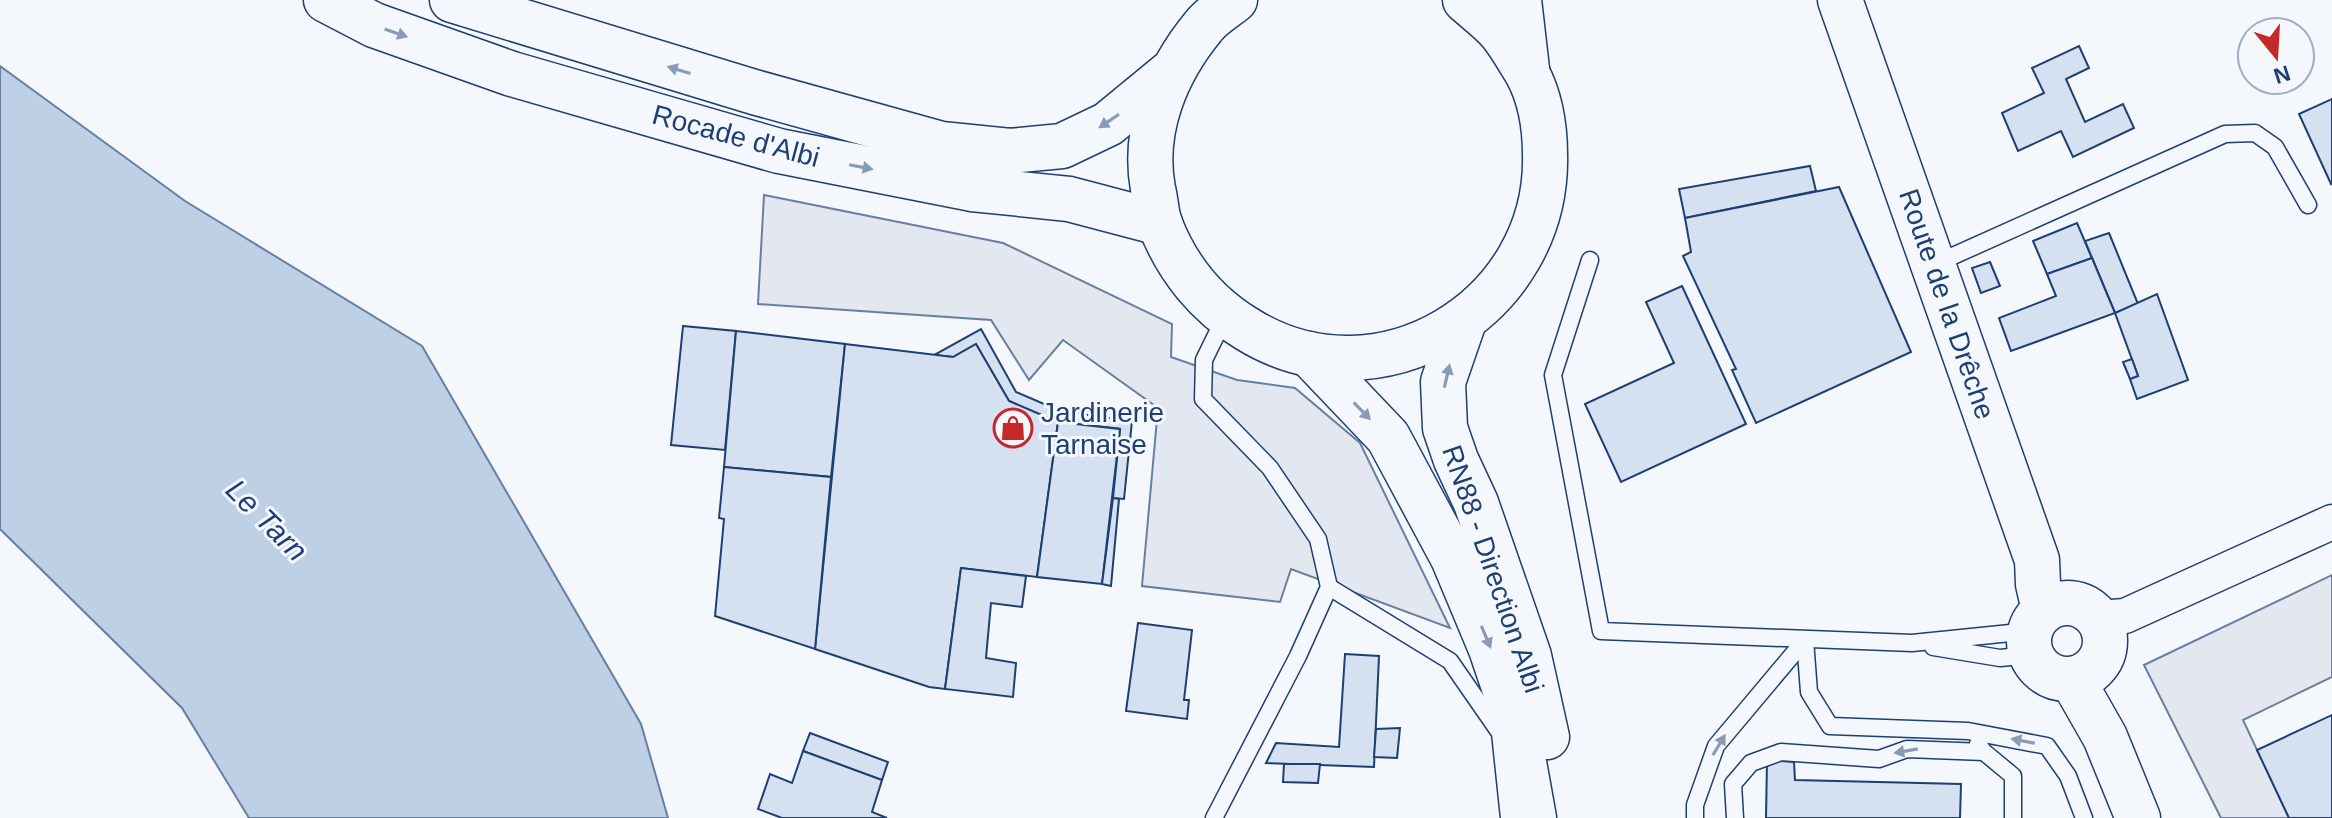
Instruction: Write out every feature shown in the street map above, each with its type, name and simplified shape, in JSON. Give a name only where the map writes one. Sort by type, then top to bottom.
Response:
[{"type":"main road","name":"Rocade d'Albi","points":[[326,0],[374,25],[512,74],[779,151],[972,189],[1069,199],[1160,223]]},
{"type":"main road","name":"Rocade d'Albi","points":[[452,0],[754,92],[941,144],[1010,151],[1062,146],[1108,124],[1170,73]]},
{"type":"main road","points":[[1235,0],[1204,24],[1170,73],[1154,122],[1150,173],[1160,223],[1186,274],[1226,316],[1265,340],[1309,354],[1363,358],[1416,346],[1464,321],[1504,283],[1532,236],[1546,182],[1545,128],[1528,76],[1519,0]]},
{"type":"main road","points":[[1465,0],[1500,32],[1528,76]]},
{"type":"main road","name":"Route de la Drêche","points":[[1840,0],[2037,560],[2035,632]]},
{"type":"main road","name":"RN88 - Direction Albi","points":[[1464,321],[1443,382],[1445,428],[1476,503],[1529,656],[1562,818]]},
{"type":"main road","points":[[1309,354],[1388,437],[1453,558],[1491,649],[1518,729],[1534,818]]},
{"type":"main road","points":[[2072,603],[2087,608],[2098,618],[2104,632],[2105,647],[2100,661],[2081,676],[2060,678],[2038,667],[2035,632],[2057,604],[2072,603]]},
{"type":"main road","points":[[2081,676],[2138,818]]},
{"type":"street","points":[[2098,618],[2125,616],[2332,522]]},
{"type":"lane","points":[[1933,264],[2225,134],[2255,133],[2275,147],[2308,205]]},
{"type":"lane","points":[[1590,260],[1553,375],[1601,631],[1912,643],[2035,632]]},
{"type":"lane","points":[[1214,818],[1298,656],[1329,587],[1318,539],[1270,468],[1203,399],[1204,360],[1226,316]]},
{"type":"lane","points":[[1329,587],[1450,661],[1500,733],[1509,818]]},
{"type":"lane","points":[[1912,643],[2000,658],[2035,632]]},
{"type":"lane","points":[[1805,640],[1809,692],[1830,726],[1968,731],[2047,746],[2068,776],[2084,818]]},
{"type":"lane","points":[[1695,818],[1695,805],[1716,746],[1805,640]]},
{"type":"lane","points":[[1968,731],[1984,752],[2013,776],[2013,818]]},
{"type":"lane","points":[[1735,818],[1733,784],[1751,763],[1781,752],[1879,759],[1907,749],[1984,752]]},
{"type":"shaded area","points":[[764,195],[1003,243],[1172,324],[1171,357],[1237,380],[1295,388],[1360,443],[1450,628],[1291,569],[1280,602],[1142,586],[1158,408],[1063,340],[1029,380],[991,320],[758,304]]},
{"type":"shaded area","points":[[2332,575],[2332,677],[2243,720],[2289,818],[2221,818],[2144,665]]},
{"type":"water","name":"Le Tarn","points":[[0,66],[185,201],[422,346],[641,724],[668,818],[249,818],[182,708],[0,529]]},
{"type":"building","points":[[2079,46],[2089,68],[2066,79],[2085,122],[2123,104],[2134,128],[2073,157],[2061,131],[2018,151],[2002,113],[2044,93],[2032,68]]},
{"type":"building","points":[[2332,99],[2332,183],[2331,184],[2299,114]]},
{"type":"building","points":[[1810,166],[1816,191],[1685,218],[1679,189]]},
{"type":"building","points":[[1839,187],[1911,352],[1756,423],[1732,370],[1736,369],[1683,256],[1691,252],[1685,218]]},
{"type":"building","points":[[2077,223],[2092,258],[2047,274],[2033,241]]},
{"type":"building","points":[[2109,233],[2138,304],[2115,313],[2085,241]]},
{"type":"building","points":[[2092,258],[2115,313],[2011,351],[1999,318],[2056,296],[2047,274]]},
{"type":"building","points":[[1990,262],[2000,286],[1981,293],[1972,268]]},
{"type":"building","points":[[1682,286],[1746,424],[1621,482],[1585,404],[1674,363],[1646,302]]},
{"type":"building","points":[[2157,294],[2188,380],[2137,399],[2130,379],[2138,376],[2115,313]]},
{"type":"building","points":[[683,326],[736,331],[725,450],[671,445]]},
{"type":"building","points":[[981,329],[1016,392],[1060,411],[1058,422],[1009,401],[976,344],[953,357],[934,355]]},
{"type":"building","points":[[736,331],[845,344],[831,477],[724,467]]},
{"type":"building","points":[[845,344],[953,357],[976,344],[1009,401],[1058,422],[1037,577],[961,568],[945,689],[929,687],[815,649]]},
{"type":"building","points":[[2132,359],[2138,376],[2130,379],[2123,362]]},
{"type":"building","points":[[1060,411],[1132,421],[1124,499],[1113,498],[1120,429],[1058,422]]},
{"type":"building","points":[[1058,422],[1120,429],[1102,584],[1037,577]]},
{"type":"building","points":[[724,467],[831,477],[815,649],[715,616],[724,519],[719,518]]},
{"type":"building","points":[[1113,498],[1119,499],[1111,586],[1102,584]]},
{"type":"building","points":[[961,568],[1026,576],[1022,607],[991,603],[986,658],[1016,663],[1013,697],[945,689]]},
{"type":"building","points":[[1138,623],[1192,630],[1184,700],[1189,700],[1187,719],[1126,711]]},
{"type":"building","points":[[1345,654],[1379,656],[1374,767],[1266,763],[1276,743],[1339,747]]},
{"type":"building","points":[[2332,715],[2332,818],[2289,818],[2257,750]]},
{"type":"building","points":[[1400,728],[1397,758],[1374,757],[1376,729]]},
{"type":"building","points":[[810,733],[888,762],[882,780],[803,751]]},
{"type":"building","points":[[803,751],[882,780],[872,812],[887,818],[782,818],[758,809],[770,774],[792,783]]},
{"type":"building","points":[[1767,760],[1794,762],[1795,780],[1961,784],[1960,818],[1766,818]]},
{"type":"building","points":[[1284,764],[1320,764],[1318,783],[1283,782]]},
{"type":"place","name":"Jardinerie Tarnaise","points":[[1013,428]]}]
